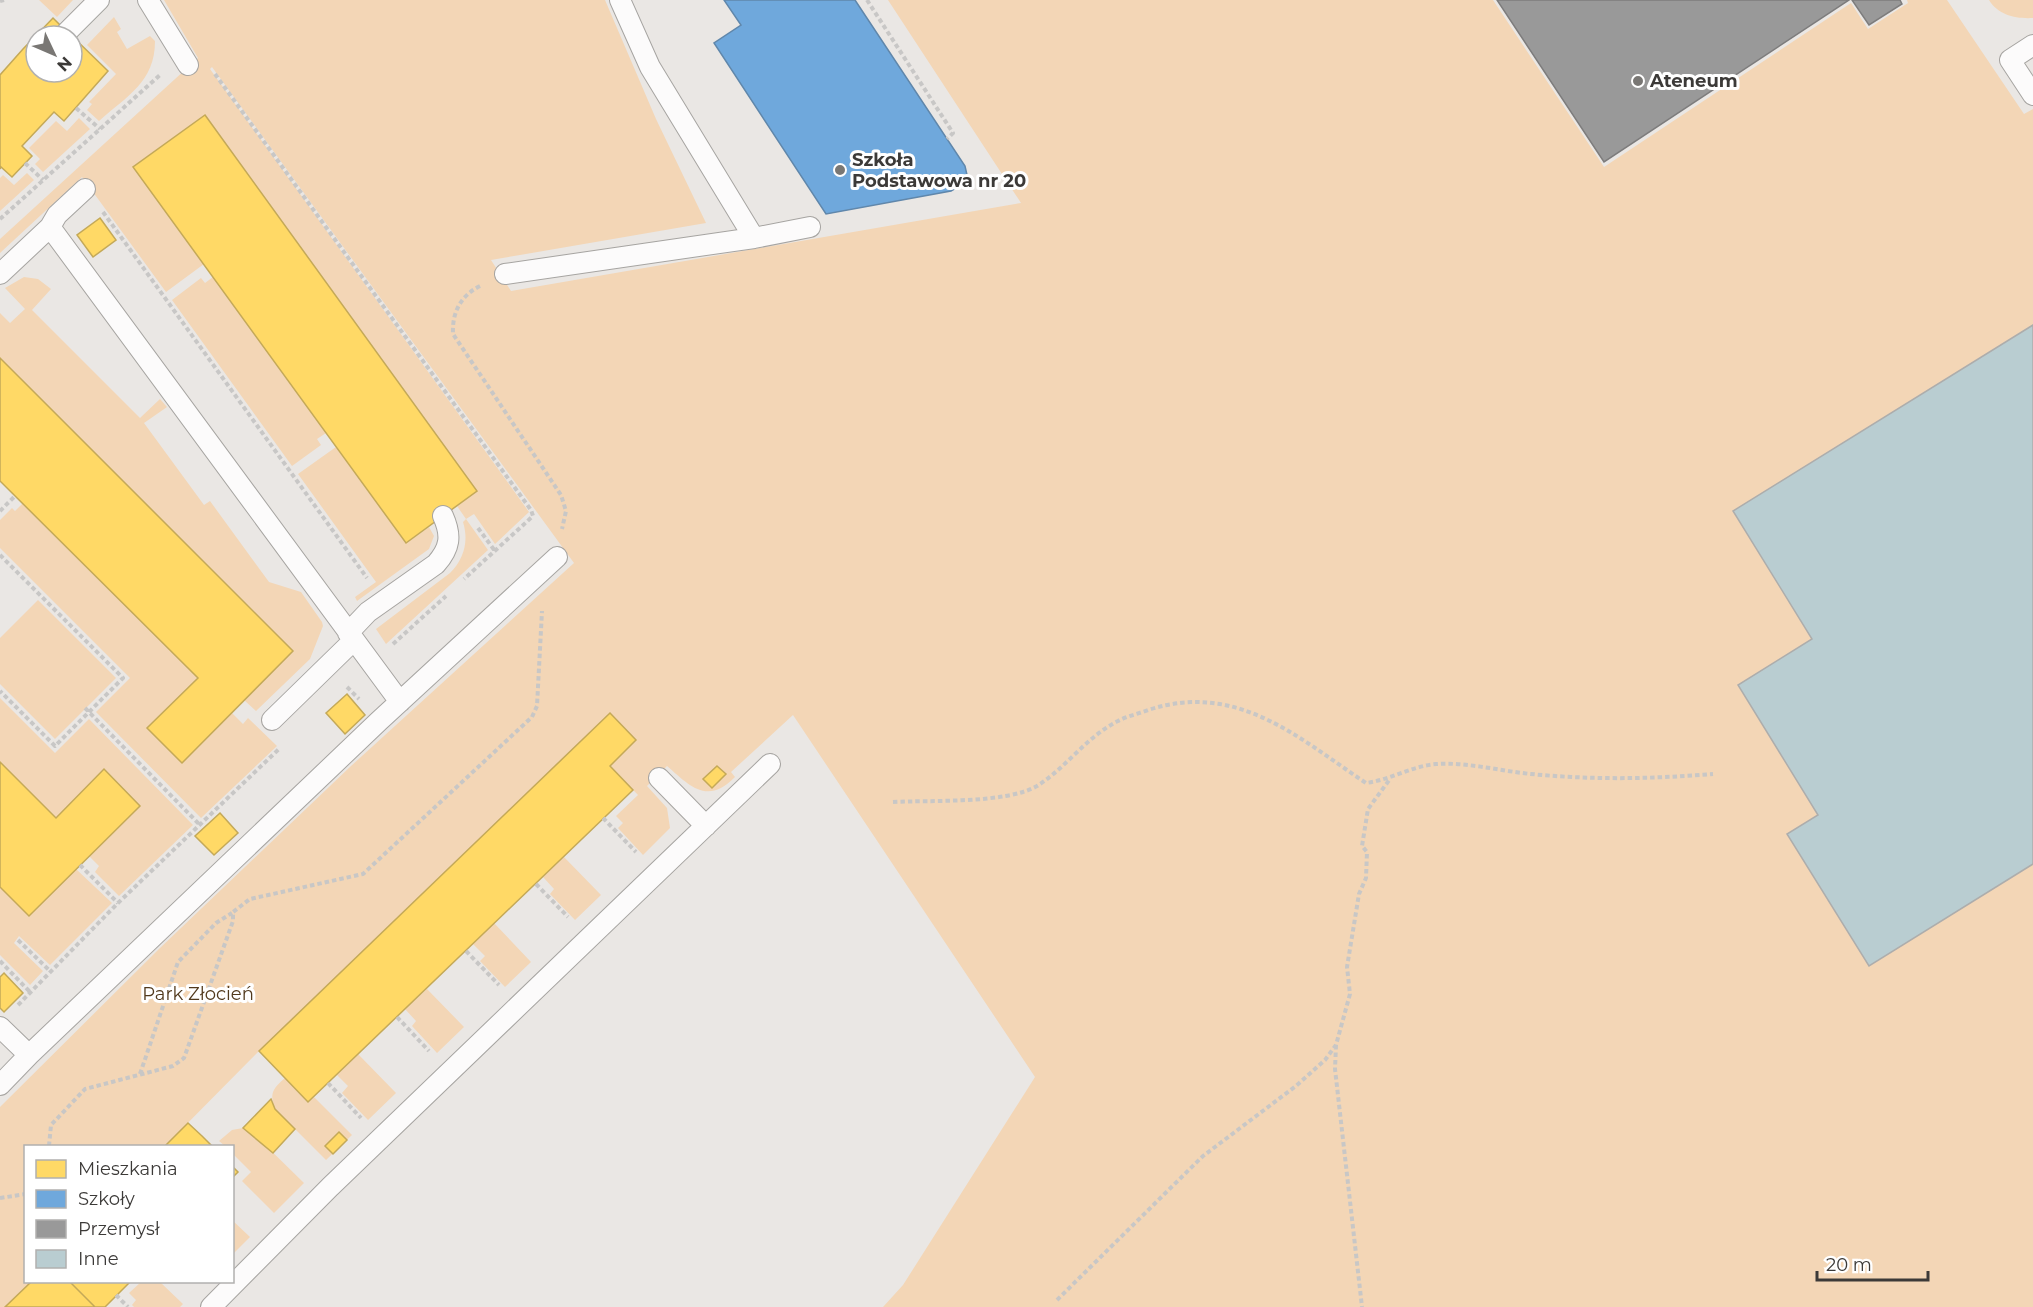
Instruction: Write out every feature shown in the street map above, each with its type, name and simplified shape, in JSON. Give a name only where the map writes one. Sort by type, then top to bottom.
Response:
[{"type":"lane","points":[[75,24],[99,0]]},
{"type":"lane","points":[[148,0],[185,60]]},
{"type":"lane","points":[[620,0],[650,67],[754,237]]},
{"type":"lane","points":[[2033,45],[2010,60],[2033,95]]},
{"type":"lane","points":[[0,274],[50,227],[57,215],[86,189]]},
{"type":"lane","points":[[50,227],[400,702]]},
{"type":"lane","points":[[505,274],[810,227]]},
{"type":"lane","points":[[272,720],[351,636],[368,612],[436,564],[445,554],[449,542],[449,528],[443,516]]},
{"type":"lane","points":[[0,1085],[400,702],[557,557]]},
{"type":"lane","points":[[210,1307],[339,1178],[770,764]]},
{"type":"lane","points":[[659,778],[706,826]]},
{"type":"lane","points":[[0,1027],[29,1055]]},
{"type":"path","points":[[867,0],[953,133],[947,139]]},
{"type":"path","points":[[0,219],[100,129],[185,60]]},
{"type":"path","points":[[212,70],[505,471],[531,510],[532,516]]},
{"type":"path","points":[[76,108],[100,129]]},
{"type":"path","points":[[25,164],[43,180]]},
{"type":"path","points":[[86,189],[369,580],[361,585]]},
{"type":"path","points":[[505,274],[475,289],[462,301],[452,317],[453,334],[561,495],[566,511],[557,557]]},
{"type":"path","points":[[0,511],[15,496]]},
{"type":"path","points":[[471,518],[495,551]]},
{"type":"path","points":[[0,555],[123,678],[87,710],[55,746],[0,691]]},
{"type":"path","points":[[140,1074],[178,962],[216,923],[250,899],[363,874],[536,712],[543,618],[538,604]]},
{"type":"path","points":[[339,694],[352,682]]},
{"type":"path","points":[[893,802],[1005,797],[1036,786],[1087,742],[1119,720],[1167,704],[1222,702],[1269,718],[1366,783],[1390,779],[1434,764],[1468,765],[1532,774],[1645,780],[1713,774]]},
{"type":"path","points":[[87,710],[199,824]]},
{"type":"path","points":[[14,1008],[199,824],[284,745]]},
{"type":"path","points":[[1362,1307],[1335,1069],[1336,1045],[1350,994],[1347,966],[1357,903],[1366,878],[1366,852],[1362,846],[1368,809],[1390,779]]},
{"type":"path","points":[[447,790],[451,793]]},
{"type":"path","points":[[603,818],[643,858]]},
{"type":"path","points":[[80,865],[118,903]]},
{"type":"path","points":[[536,884],[575,924]]},
{"type":"path","points":[[49,1145],[51,1125],[85,1089],[173,1066],[184,1058],[233,921],[233,912]]},
{"type":"path","points":[[18,940],[50,971]]},
{"type":"path","points":[[466,951],[505,992]]},
{"type":"path","points":[[1,965],[30,992]]},
{"type":"path","points":[[397,1017],[436,1059]]},
{"type":"path","points":[[1057,1300],[1196,1162],[1296,1086],[1325,1060],[1336,1045]]},
{"type":"path","points":[[328,1083],[368,1125]]},
{"type":"path","points":[[0,1198],[24,1194]]},
{"type":"path","points":[[116,1295],[128,1307]]},
{"type":"green space","points":[[39,0],[73,0],[57,17]]},
{"type":"green space","name":"Park Złocień","points":[[164,0],[605,0],[656,119],[706,223],[491,260],[511,291],[1021,203],[888,0],[1493,0],[1604,167],[1851,3],[1868,29],[1908,3],[1907,0],[1947,0],[2024,114],[2033,109],[2033,1307],[883,1307],[903,1285],[1035,1077],[793,715],[731,772],[735,777],[716,790],[699,790],[667,766],[647,786],[667,808],[670,828],[643,855],[618,828],[623,823],[616,816],[638,795],[610,766],[636,740],[610,713],[259,1051],[166,1145],[24,1145],[24,1283],[30,1283],[5,1307],[0,1307],[0,1107],[160,948],[351,766],[574,563],[212,67],[210,69],[529,512],[495,544],[474,514],[466,519],[457,506],[477,491],[205,115],[134,167],[204,264],[166,292],[82,177],[0,253],[0,239],[198,58]]},
{"type":"green space","points":[[1989,0],[2033,0],[2033,18],[2020,18],[2002,13]]},
{"type":"green space","points":[[114,17],[121,29],[117,32],[127,49],[150,36],[155,41],[154,55],[145,78],[138,87],[99,121],[87,110],[92,104],[89,102],[116,74],[87,45]]},
{"type":"green space","points":[[79,118],[90,129],[43,172],[35,164],[40,159],[29,148],[56,121],[67,131]]},
{"type":"green space","points":[[27,173],[34,180],[0,211],[0,178],[3,175],[14,185]]},
{"type":"green space","points":[[24,277],[38,279],[51,289],[32,310],[140,418],[160,399],[167,407],[144,423],[204,505],[210,501],[269,582],[301,592],[322,622],[323,626],[310,659],[256,711],[244,700],[293,651],[0,358],[0,313],[10,323],[25,309],[5,288]]},
{"type":"green space","points":[[213,277],[326,433],[317,439],[321,445],[292,466],[172,300],[201,278],[205,283]]},
{"type":"green space","points":[[336,447],[406,543],[429,527],[434,536],[429,549],[357,601],[355,597],[376,582],[298,474]]},
{"type":"green space","points":[[23,503],[198,678],[147,728],[182,762],[232,713],[243,724],[248,718],[277,746],[201,818],[96,712],[130,678],[0,548],[0,520],[12,508],[15,511]]},
{"type":"green space","points":[[466,519],[488,550],[386,644],[376,629],[450,573],[459,562],[465,543],[463,522]]},
{"type":"green space","points":[[38,600],[116,678],[55,739],[0,684],[0,638]]},
{"type":"green space","points":[[0,698],[55,753],[89,719],[193,825],[119,896],[95,872],[99,866],[89,856],[104,770],[56,818],[0,762]]},
{"type":"green space","points":[[564,857],[601,895],[575,920],[550,894],[554,889],[543,877]]},
{"type":"green space","points":[[76,869],[112,903],[50,965],[19,936],[14,943],[43,971],[30,985],[0,955],[0,887],[29,916]]},
{"type":"green space","points":[[494,923],[531,962],[505,987],[480,961],[485,956],[473,944]]},
{"type":"green space","points":[[427,989],[464,1027],[437,1053],[412,1026],[416,1021],[405,1009]]},
{"type":"green space","points":[[358,1054],[396,1093],[368,1120],[342,1093],[348,1086],[337,1075]]},
{"type":"green space","points":[[285,1078],[308,1102],[314,1097],[352,1135],[326,1160],[275,1109],[272,1095]]},
{"type":"green space","points":[[243,1128],[253,1133],[304,1183],[274,1213],[242,1181],[251,1172],[234,1155],[234,1145],[224,1145],[219,1141],[232,1130]]},
{"type":"green space","points":[[234,1222],[250,1237],[234,1253]]},
{"type":"green space","points":[[140,1283],[161,1283],[183,1304],[180,1307],[134,1307],[132,1305],[136,1300],[129,1293]]},
{"type":"building: Mieszkania","points":[[53,18],[59,24],[47,24]]},
{"type":"building: Mieszkania","points":[[84,48],[108,71],[64,121],[54,112],[22,146],[32,156],[12,177],[1,167],[0,169],[0,75],[23,49],[24,84],[84,84]]},
{"type":"building: Mieszkania","points":[[205,115],[477,491],[406,543],[133,167]]},
{"type":"building: Mieszkania","points":[[100,218],[116,240],[93,257],[77,235]]},
{"type":"building: Mieszkania","points":[[0,358],[293,651],[182,763],[147,728],[198,678],[0,481]]},
{"type":"building: Mieszkania","points":[[347,694],[365,715],[345,734],[326,713]]},
{"type":"building: Mieszkania","points":[[610,713],[636,740],[610,766],[633,790],[308,1102],[259,1051]]},
{"type":"building: Mieszkania","points":[[0,762],[56,818],[104,769],[140,806],[29,916],[0,887]]},
{"type":"building: Mieszkania","points":[[717,766],[726,774],[712,788],[703,779]]},
{"type":"building: Mieszkania","points":[[220,813],[238,833],[214,855],[195,836]]},
{"type":"building: Mieszkania","points":[[4,973],[23,993],[4,1012],[0,1008],[0,977]]},
{"type":"building: Mieszkania","points":[[271,1099],[275,1109],[295,1129],[273,1153],[243,1128]]},
{"type":"building: Mieszkania","points":[[188,1123],[211,1145],[166,1145]]},
{"type":"building: Mieszkania","points":[[339,1132],[347,1140],[333,1154],[325,1146]]},
{"type":"building: Mieszkania","points":[[30,1283],[71,1283],[95,1307],[5,1307]]},
{"type":"building: Mieszkania","points":[[71,1283],[129,1283],[105,1307],[95,1307]]},
{"type":"building: Szkoły","points":[[724,0],[855,0],[965,166],[967,175],[963,184],[951,191],[826,214],[714,43],[741,25]]},
{"type":"building: Przemysł","name":"Ateneum","points":[[1497,0],[1849,0],[1604,162]]},
{"type":"building: Przemysł","points":[[1852,0],[1900,0],[1902,4],[1869,25]]},
{"type":"building: Inne","points":[[2033,325],[2033,864],[1869,966],[1787,834],[1818,815],[1738,685],[1812,639],[1733,511]]},
{"type":"place","name":"Ateneum","points":[[1638,81]]},
{"type":"place","name":"Szkoła Podstawowa nr 20","points":[[840,170]]}]
